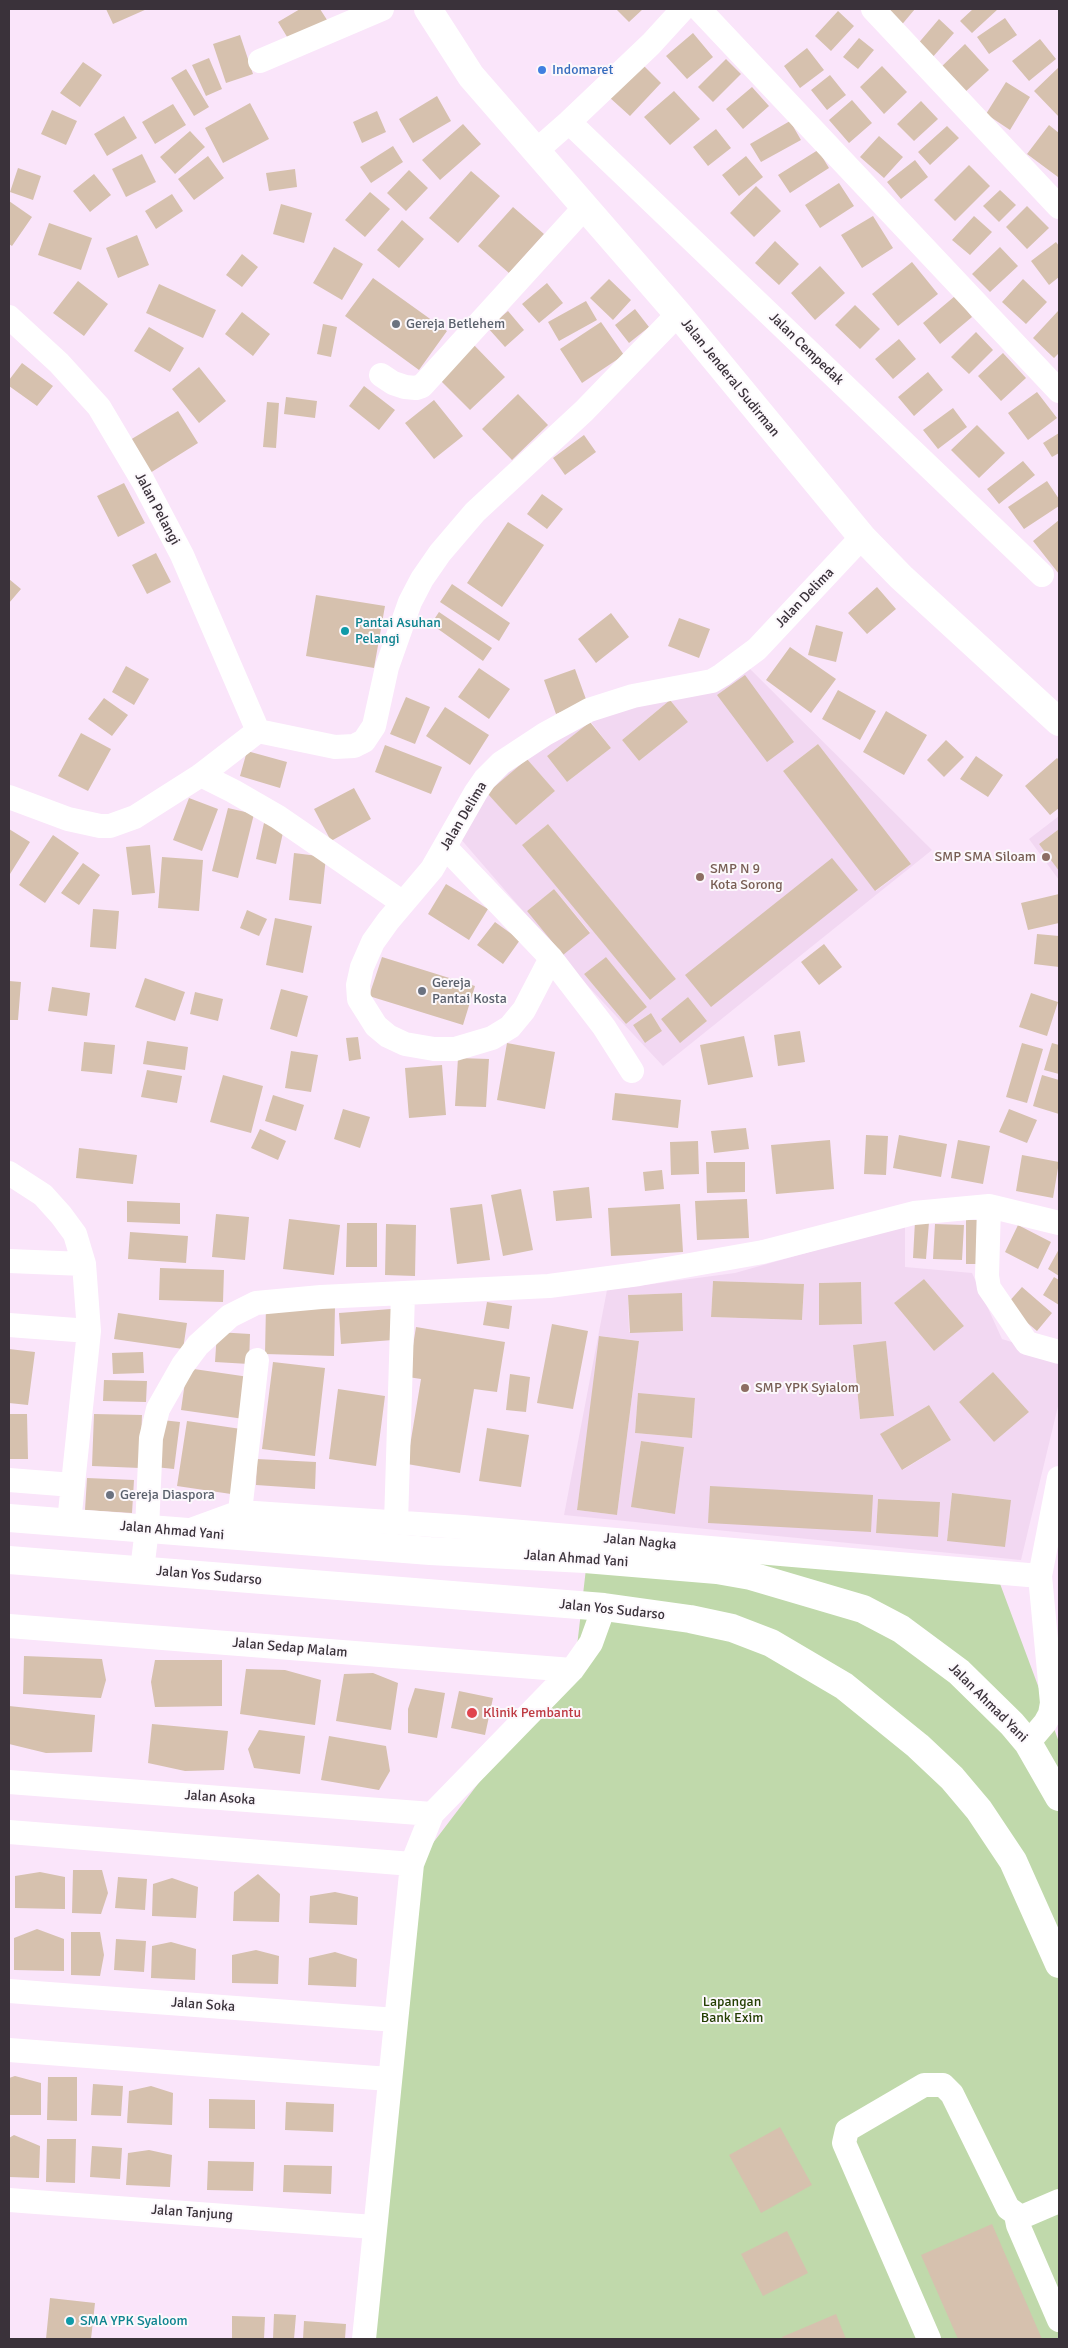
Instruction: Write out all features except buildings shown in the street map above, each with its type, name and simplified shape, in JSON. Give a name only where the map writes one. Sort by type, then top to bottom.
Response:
[{"type":"main road","name":"Jalan Jenderal Sudirman","points":[[428,9],[472,76],[678,314],[862,538],[901,577],[1059,722]]},
{"type":"main road","name":"Jalan Ahmad Yani","points":[[9,1518],[430,1551],[585,1559],[717,1570],[751,1576],[863,1608],[901,1628],[959,1672],[1028,1743],[1059,1797]]},
{"type":"main road","name":"Jalan Yos Sudarso","points":[[9,1560],[604,1607],[690,1619],[732,1628],[771,1643],[844,1686],[918,1746],[952,1778],[979,1810],[1013,1861],[1059,1964]]},
{"type":"street","points":[[260,61],[382,9]]},
{"type":"street","points":[[536,150],[570,122],[651,44],[683,9]]},
{"type":"street","points":[[699,9],[1059,391]]},
{"type":"street","points":[[873,9],[1059,207]]},
{"type":"street","name":"Jalan Cempedak","points":[[570,122],[1042,575]]},
{"type":"street","points":[[381,375],[392,383],[405,388],[422,386],[585,207]]},
{"type":"street","points":[[9,797],[68,818],[100,826],[110,826],[135,817],[201,775],[258,731],[335,747],[354,746],[364,741],[374,726],[388,667],[410,602],[422,579],[440,553],[476,512],[584,411],[678,314]]},
{"type":"street","name":"Jalan Pelangi","points":[[9,317],[59,363],[99,407],[143,480],[182,555],[258,731]]},
{"type":"street","name":"Jalan Delima","points":[[552,958],[521,1015],[510,1027],[492,1038],[455,1049],[405,1044],[388,1036],[376,1026],[359,999],[358,985],[362,968],[373,942],[432,869],[476,792],[485,779],[501,763],[545,734],[589,710],[633,696],[712,681],[722,675],[757,649],[862,538]]},
{"type":"street","points":[[201,775],[233,790],[278,817],[403,903]]},
{"type":"street","points":[[445,847],[552,958],[604,1028],[632,1071]]},
{"type":"street","points":[[9,1172],[43,1195],[62,1215],[75,1234],[84,1264],[89,1331],[69,1522]]},
{"type":"street","points":[[989,1206],[987,1276],[989,1288],[1026,1343],[1059,1352]]},
{"type":"street","points":[[142,1570],[147,1529],[151,1438],[158,1409],[183,1365],[214,1328],[243,1309],[267,1301],[549,1286],[640,1274],[763,1252],[914,1213],[989,1206],[1059,1223]]},
{"type":"street","points":[[9,1261],[84,1264]]},
{"type":"street","points":[[396,1523],[403,1294]]},
{"type":"street","points":[[9,1325],[89,1331]]},
{"type":"street","points":[[185,1533],[240,1512],[257,1360]]},
{"type":"street","points":[[1028,1743],[1050,1714],[1052,1703],[1054,1658],[1040,1576],[1059,1478]]},
{"type":"street","points":[[9,1480],[73,1485]]},
{"type":"street","name":"Jalan Nagka","points":[[240,1512],[1040,1576]]},
{"type":"street","points":[[364,2339],[412,1864],[432,1814],[572,1670],[591,1643],[604,1607]]},
{"type":"street","name":"Jalan Sedap Malam","points":[[9,1626],[572,1670]]},
{"type":"street","name":"Jalan Asoka","points":[[9,1782],[432,1814]]},
{"type":"street","points":[[9,1832],[412,1864]]},
{"type":"street","name":"Jalan Soka","points":[[9,1991],[396,2020]]},
{"type":"street","points":[[9,2050],[389,2079]]},
{"type":"street","points":[[929,2339],[844,2144],[847,2130],[924,2085],[942,2085],[952,2094],[1008,2208],[1019,2216],[1024,2216],[1059,2201]]},
{"type":"street","name":"Jalan Tanjung","points":[[9,2200],[374,2226]]},
{"type":"street","points":[[1019,2216],[1017,2220],[1018,2225],[1059,2320]]},
{"type":"shaded area","name":"SMP N 9 Kota Sorong","points":[[746,665],[932,850],[663,1066],[587,985],[459,837],[485,784],[592,716]],"holes":[[[670,700],[688,722],[639,761],[622,740]],[[591,722],[611,748],[567,782],[547,756]],[[818,744],[911,864],[876,891],[783,771]],[[527,759],[555,791],[516,825],[488,793]],[[548,824],[676,979],[650,1000],[523,845]],[[554,889],[590,933],[527,911]],[[606,957],[647,1007],[626,1024],[584,974]],[[688,997],[707,1021],[680,1042],[661,1019]],[[651,1013],[662,1031],[645,1043],[633,1025]]]},
{"type":"shaded area","name":"SMP SMA Siloam","points":[[1059,816],[1059,829],[1039,844],[1059,871],[1059,880],[1029,839]]},
{"type":"shaded area","name":"SMP YPK Syialom","points":[[905,1225],[905,1267],[972,1273],[1002,1339],[1059,1357],[1059,1402],[1021,1560],[564,1515],[607,1290],[735,1273]],"holes":[[[924,1279],[964,1326],[934,1351],[894,1303]],[[713,1281],[804,1284],[802,1320],[711,1317]],[[861,1282],[862,1324],[819,1325],[819,1283]],[[682,1293],[683,1331],[629,1332],[628,1295]],[[600,1336],[639,1341],[617,1515],[577,1510]],[[886,1342],[894,1416],[860,1419],[853,1345]],[[993,1372],[1029,1412],[994,1442],[959,1402]],[[638,1394],[695,1398],[692,1438],[635,1433]],[[929,1405],[951,1440],[903,1470],[881,1434]],[[641,1441],[684,1447],[675,1514],[632,1507]],[[952,1493],[1010,1500],[1005,1547],[947,1540]],[[878,1499],[940,1502],[938,1537],[876,1533]]]},
{"type":"green space","name":"Lapangan Bank Exim","points":[[590,1534],[999,1581],[1059,1742],[1059,2339],[368,2339],[417,1864],[576,1655]]},
{"type":"place","name":"Indomaret","points":[[542,70]]},
{"type":"place","name":"Gereja Betlehem","points":[[396,324]]},
{"type":"place","name":"Pantai Asuhan Pelangi","points":[[345,631]]},
{"type":"place","name":"SMP SMA Siloam","points":[[1046,857]]},
{"type":"place","name":"SMP N 9 Kota Sorong","points":[[700,877]]},
{"type":"place","name":"Gereja Pantai Kosta","points":[[422,991]]},
{"type":"place","name":"SMP YPK Syialom","points":[[745,1388]]},
{"type":"place","name":"Gereja Diaspora","points":[[110,1495]]},
{"type":"place","name":"Klinik Pembantu","points":[[472,1713]]},
{"type":"place","name":"SMA YPK Syaloom","points":[[70,2321]]}]
